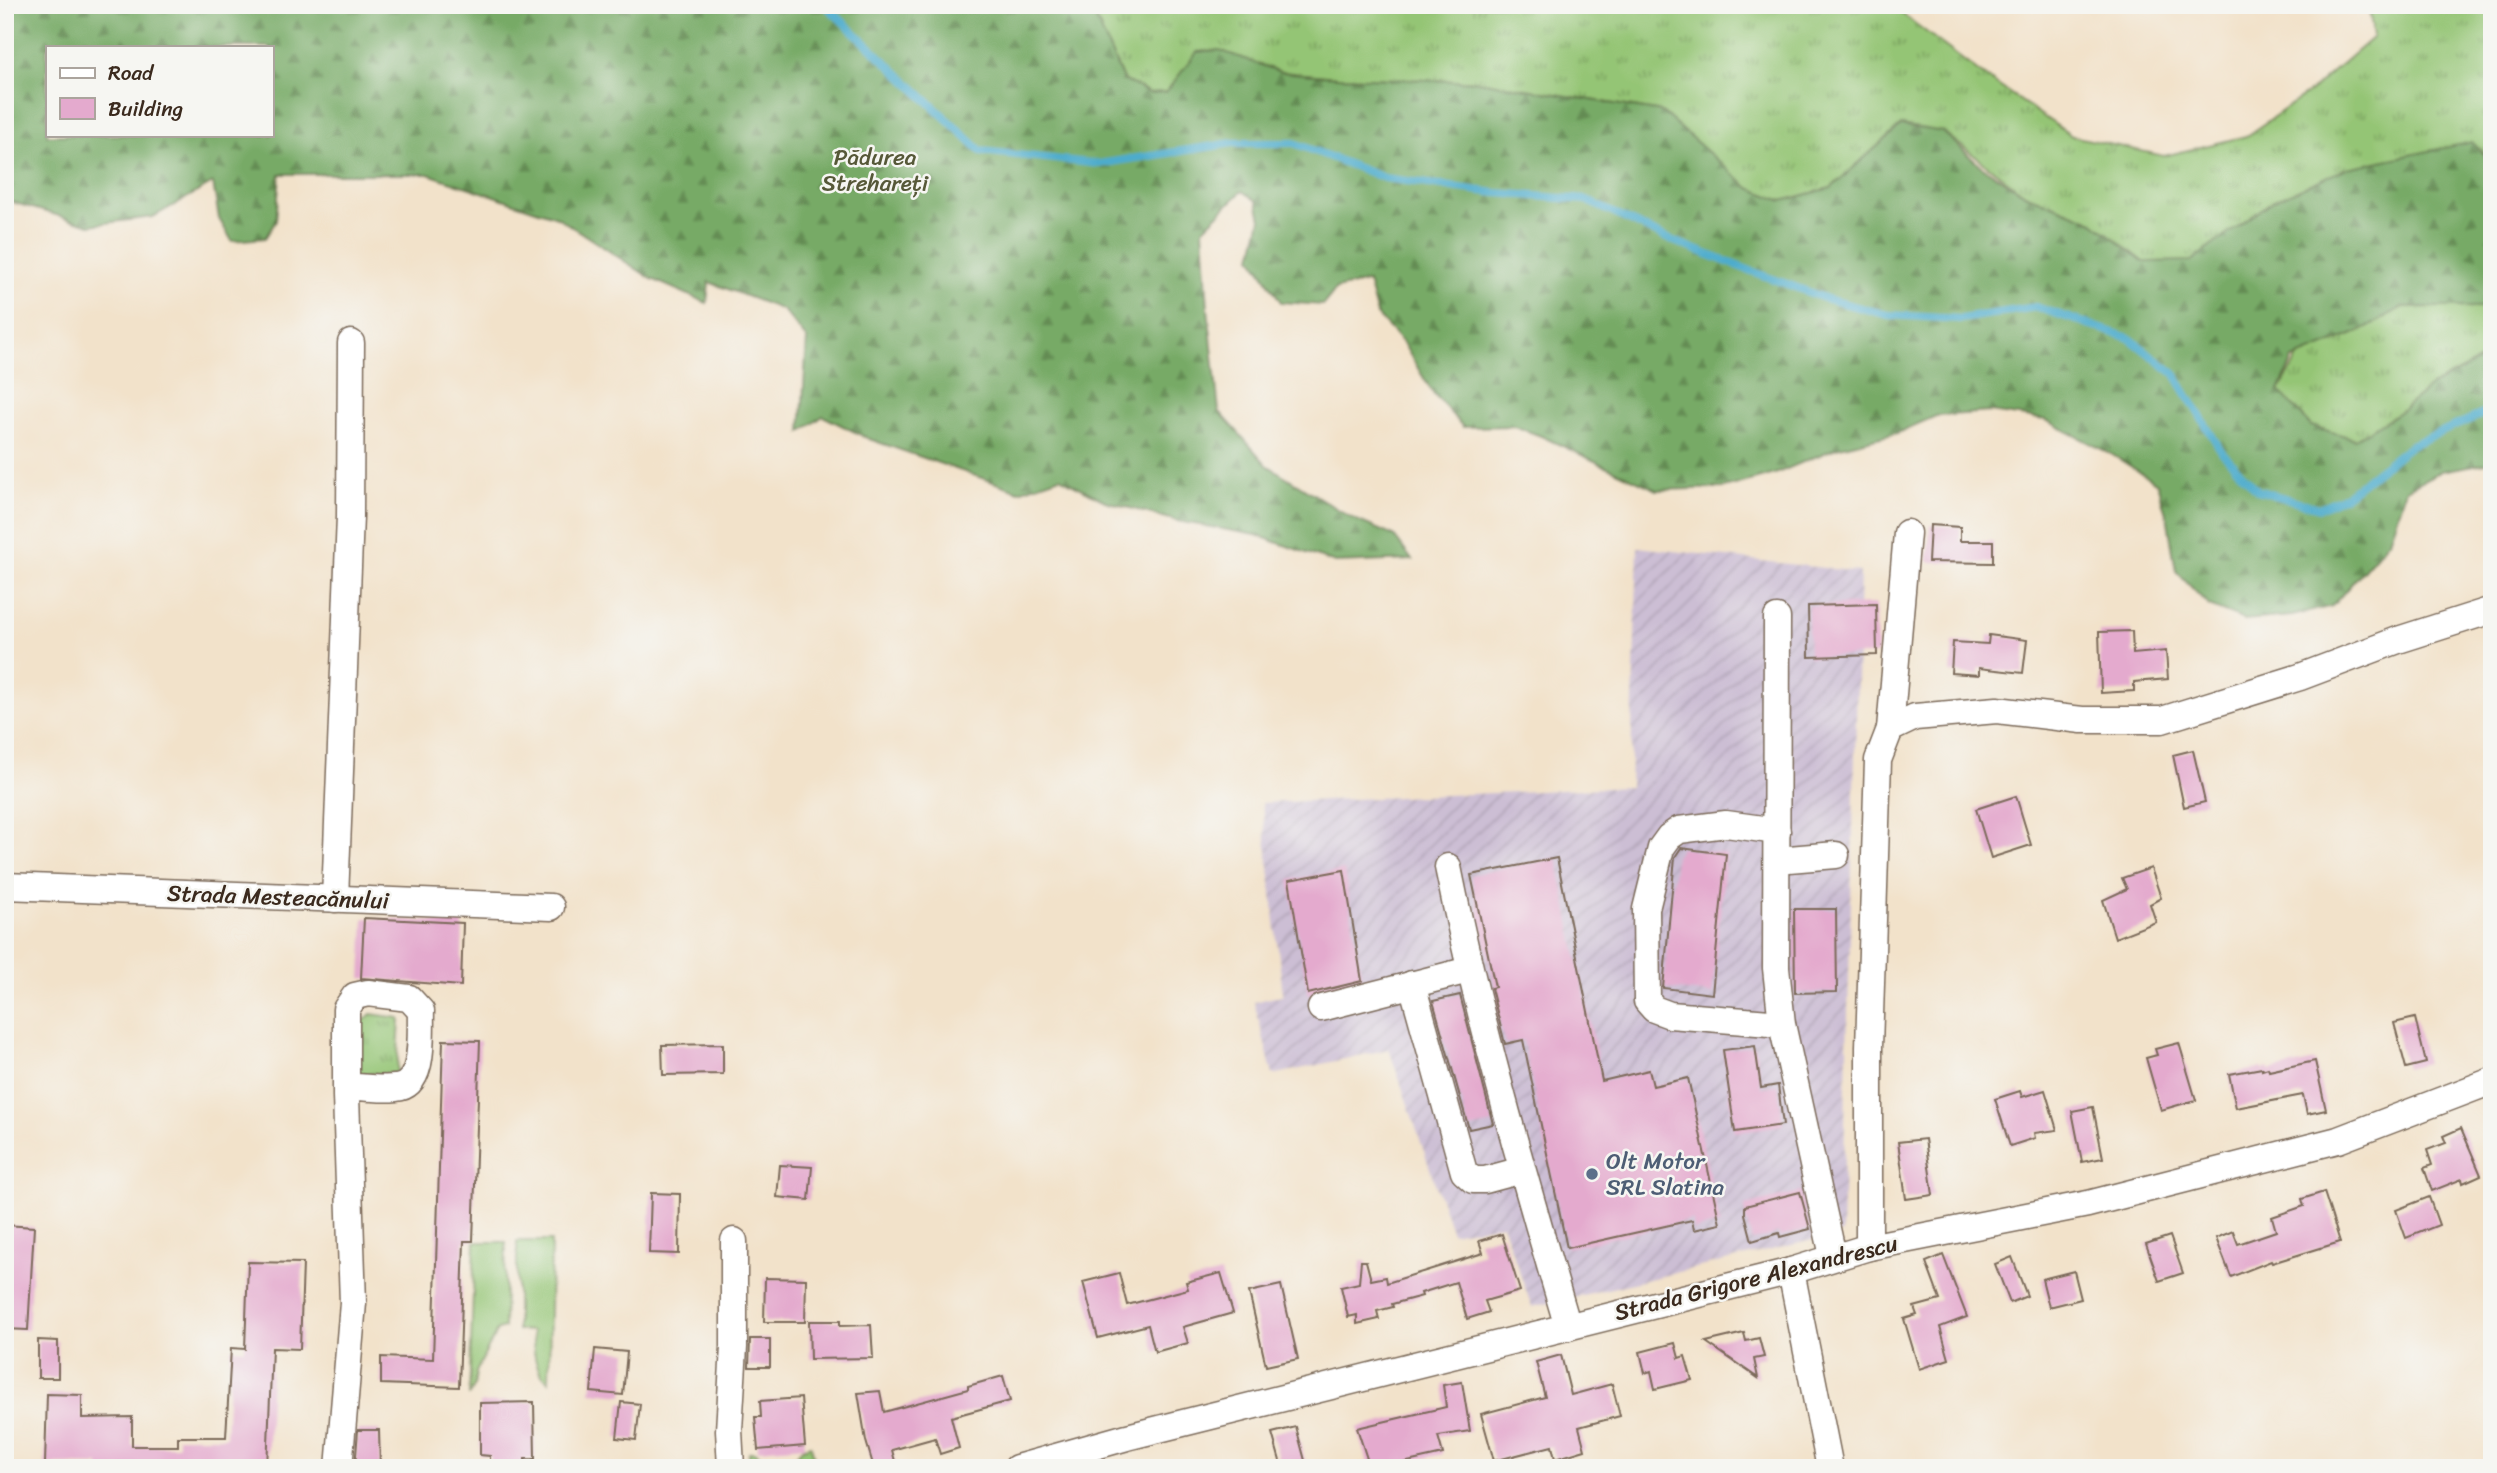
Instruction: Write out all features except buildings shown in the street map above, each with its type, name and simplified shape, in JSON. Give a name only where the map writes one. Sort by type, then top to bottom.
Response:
[{"type":"street","points":[[335,899],[350,516],[351,343]]},
{"type":"street","points":[[1869,1247],[1869,1047],[1878,760],[1890,729],[1907,533]]},
{"type":"street","points":[[1890,729],[1915,717],[1997,710],[2082,720],[2162,720],[2300,677],[2398,640],[2492,610]]},
{"type":"street","points":[[1777,618],[1776,968],[1782,1024],[1833,1256]]},
{"type":"street","points":[[1777,831],[1726,824],[1679,830],[1669,837],[1661,848],[1646,909],[1647,1001],[1654,1009],[1670,1014],[1782,1024]]},
{"type":"street","points":[[1777,860],[1836,855]]},
{"type":"street","points":[[1448,867],[1469,971],[1522,1170],[1568,1326]]},
{"type":"street","name":"Strada Mesteacănului","points":[[5,886],[551,907]]},
{"type":"street","points":[[1321,1008],[1469,971]]},
{"type":"street","points":[[1412,984],[1464,1172],[1473,1180],[1485,1180],[1522,1170]]},
{"type":"street","name":"Strada Grigore Alexandrescu","points":[[1017,1468],[1127,1437],[1791,1271],[1869,1247],[2088,1204],[2338,1140],[2492,1081]]},
{"type":"street","points":[[339,1468],[353,1303],[346,1086]]},
{"type":"street","points":[[731,1468],[729,1430],[734,1347],[734,1241]]},
{"type":"street","points":[[1791,1271],[1830,1468]]},
{"type":"shaded area","points":[[1638,547],[1860,572],[1842,1233],[1532,1307],[1502,1224],[1452,1233],[1389,1049],[1273,1075],[1254,1002],[1283,995],[1262,803],[1630,787]]},
{"type":"green space","name":"Pădurea Strehareți","points":[[5,5],[1090,5],[1123,80],[1150,93],[1166,92],[1197,52],[1219,50],[1281,72],[1337,77],[1485,82],[1662,112],[1749,188],[1782,201],[1831,188],[1901,125],[1943,132],[1978,164],[2025,194],[2092,221],[2144,262],[2191,261],[2274,200],[2347,168],[2472,142],[2492,162],[2492,304],[2482,307],[2403,307],[2354,334],[2293,359],[2279,391],[2311,426],[2355,439],[2398,413],[2433,385],[2492,354],[2492,462],[2441,471],[2406,489],[2389,541],[2332,606],[2292,616],[2244,620],[2209,606],[2176,571],[2168,521],[2157,483],[2111,454],[2046,420],[1990,412],[1936,416],[1897,433],[1836,448],[1775,474],[1724,488],[1657,490],[1514,426],[1463,427],[1432,392],[1403,343],[1377,315],[1368,282],[1336,289],[1323,305],[1281,302],[1252,257],[1261,219],[1257,201],[1242,191],[1203,229],[1219,411],[1267,465],[1352,518],[1394,536],[1412,560],[1335,563],[1256,535],[1177,521],[1105,501],[1060,477],[1019,491],[869,439],[823,416],[801,432],[807,339],[783,310],[709,282],[707,303],[652,279],[557,217],[428,174],[280,174],[276,221],[265,238],[232,241],[219,219],[213,183],[153,217],[90,225],[5,200]]},
{"type":"green space","points":[[1090,5],[1888,5],[2072,136],[2164,156],[2246,136],[2308,93],[2373,37],[2369,5],[2492,5],[2492,162],[2472,142],[2274,200],[2191,262],[2144,262],[2092,221],[2025,194],[1943,132],[1901,125],[1831,188],[1782,201],[1749,188],[1662,112],[1485,82],[1337,77],[1281,72],[1219,50],[1178,79],[1166,92],[1150,93],[1123,80]]},
{"type":"green space","points":[[2492,304],[2492,354],[2433,385],[2398,413],[2355,439],[2311,426],[2279,391],[2299,356],[2354,334],[2403,307],[2482,307]]},
{"type":"green space","points":[[371,1014],[400,1018],[397,1073],[353,1074],[355,1029]]},
{"type":"green space","points":[[517,1241],[551,1241],[549,1381],[537,1365],[532,1331],[517,1330]]},
{"type":"green space","points":[[475,1242],[506,1242],[504,1328],[497,1330],[476,1372],[474,1387],[469,1396]]},
{"type":"green space","points":[[811,1445],[816,1468],[788,1468],[802,1448]]},
{"type":"green space","points":[[749,1452],[754,1452],[776,1468],[749,1468]]},
{"type":"waterway","points":[[825,5],[981,151],[1099,164],[1233,143],[1294,143],[1384,178],[1496,193],[1586,200],[1666,238],[1727,262],[1827,299],[1888,315],[1961,319],[2036,307],[2129,338],[2174,373],[2222,452],[2257,490],[2319,508],[2344,497],[2411,445],[2492,410]]},
{"type":"place","name":"Olt Motor SRL Slatina","points":[[1592,1174]]}]
